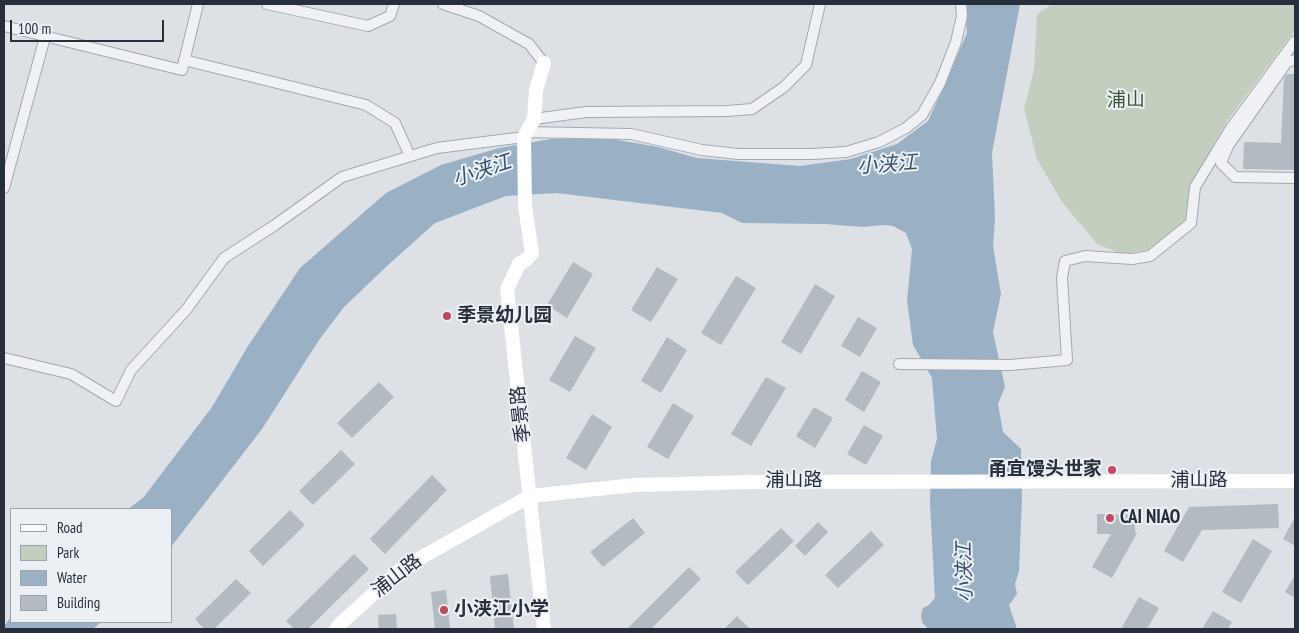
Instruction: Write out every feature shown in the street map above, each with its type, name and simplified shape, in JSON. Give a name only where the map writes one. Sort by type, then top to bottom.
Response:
[{"type":"street","points":[[4,26],[182,70],[198,4]]},
{"type":"street","points":[[267,4],[368,26],[390,16],[394,4]]},
{"type":"street","points":[[444,4],[479,16],[529,44],[544,63],[536,90],[534,120],[525,134]]},
{"type":"street","points":[[534,120],[586,112],[727,111],[752,109],[784,87],[806,65],[820,4]]},
{"type":"street","points":[[4,358],[71,374],[116,401],[131,370],[186,310],[224,258],[342,177],[437,148],[525,134],[631,134],[702,150],[738,154],[846,152],[879,142],[906,128],[922,115],[940,84],[956,42],[962,16],[961,4]]},
{"type":"street","points":[[4,188],[46,37]]},
{"type":"street","points":[[899,364],[1010,365],[1067,360],[1062,278],[1065,261],[1085,256],[1132,259],[1150,256],[1191,223],[1196,187],[1231,128],[1295,41]]},
{"type":"street","points":[[184,60],[366,105],[395,123],[410,156]]},
{"type":"street","points":[[1295,60],[1287,62],[1228,146],[1221,163],[1236,177],[1295,178]]},
{"type":"street","name":"季景路","points":[[525,134],[525,206],[532,253],[519,264],[507,289],[544,629]]},
{"type":"street","name":"浦山路","points":[[336,629],[401,568],[530,496],[636,485],[890,481],[1295,481]]},
{"type":"green space","name":"浦山","points":[[1052,4],[1295,4],[1295,30],[1227,121],[1190,185],[1185,226],[1153,249],[1122,254],[1097,244],[1062,202],[1037,159],[1024,109],[1034,70],[1037,14]]},
{"type":"water","name":"小浃江","points":[[965,4],[1020,4],[992,153],[995,218],[993,246],[1001,294],[993,332],[1005,387],[998,404],[1003,432],[1021,449],[1022,497],[1019,571],[1015,584],[1017,594],[1009,605],[1017,629],[928,629],[922,622],[923,608],[929,605],[935,598],[930,503],[931,461],[937,439],[932,378],[913,345],[907,300],[912,249],[906,233],[893,226],[863,227],[825,224],[742,223],[722,213],[557,193],[506,196],[435,223],[344,307],[319,340],[262,429],[172,546],[172,508],[129,508],[143,498],[212,407],[248,346],[300,268],[386,193],[441,165],[499,148],[551,139],[612,139],[658,147],[697,158],[800,166],[851,159],[897,144],[928,121],[967,33]]},
{"type":"water","points":[[10,618],[10,623],[100,623],[93,629],[4,629]]},
{"type":"building","points":[[1287,74],[1295,74],[1295,170],[1243,169],[1244,142],[1281,143],[1284,78]]},
{"type":"building","points":[[573,262],[593,274],[567,318],[547,305]]},
{"type":"building","points":[[657,267],[678,279],[651,322],[631,310]]},
{"type":"building","points":[[736,276],[756,288],[721,345],[701,333]]},
{"type":"building","points":[[815,284],[835,296],[801,354],[781,342]]},
{"type":"building","points":[[858,317],[877,328],[860,357],[841,346]]},
{"type":"building","points":[[575,336],[596,348],[570,392],[549,380]]},
{"type":"building","points":[[667,337],[687,350],[661,393],[641,381]]},
{"type":"building","points":[[862,371],[881,382],[864,412],[845,400]]},
{"type":"building","points":[[766,377],[786,388],[751,446],[731,434]]},
{"type":"building","points":[[379,382],[394,397],[352,438],[337,423]]},
{"type":"building","points":[[673,403],[694,416],[668,459],[647,447]]},
{"type":"building","points":[[814,407],[833,418],[815,448],[796,436]]},
{"type":"building","points":[[592,414],[612,427],[586,470],[566,458]]},
{"type":"building","points":[[864,425],[883,436],[866,465],[847,454]]},
{"type":"building","points":[[341,450],[355,464],[313,505],[299,491]]},
{"type":"building","points":[[432,475],[447,490],[385,554],[370,539]]},
{"type":"building","points":[[1278,504],[1279,528],[1202,530],[1183,562],[1164,551],[1189,507]]},
{"type":"building","points":[[290,510],[305,525],[263,566],[249,551]]},
{"type":"building","points":[[1097,514],[1135,515],[1135,532],[1137,533],[1112,578],[1092,567],[1111,534],[1097,534]]},
{"type":"building","points":[[1295,517],[1295,546],[1283,539]]},
{"type":"building","points":[[633,518],[645,533],[603,567],[590,552]]},
{"type":"building","points":[[818,522],[828,532],[805,556],[795,546]]},
{"type":"building","points":[[781,528],[794,541],[748,585],[735,572]]},
{"type":"building","points":[[871,531],[884,545],[838,588],[825,575]]},
{"type":"building","points":[[1253,539],[1272,551],[1241,603],[1222,592]]},
{"type":"building","points":[[354,554],[369,569],[308,629],[294,629],[286,621]]},
{"type":"building","points":[[689,567],[701,579],[651,629],[627,629]]},
{"type":"building","points":[[508,574],[514,629],[495,629],[490,576]]},
{"type":"building","points":[[1295,575],[1295,598],[1285,592]]},
{"type":"building","points":[[236,579],[251,593],[214,629],[204,629],[195,619]]},
{"type":"building","points":[[446,590],[450,629],[435,629],[431,592]]},
{"type":"building","points":[[1139,597],[1159,608],[1147,629],[1121,629]]},
{"type":"building","points":[[1213,611],[1232,622],[1228,629],[1202,629]]},
{"type":"building","points":[[396,614],[397,629],[379,629],[378,615]]},
{"type":"building","points":[[737,616],[750,629],[724,629]]},
{"type":"place","name":"季景幼儿园","points":[[447,316]]},
{"type":"place","name":"甬宜馒头世家","points":[[1112,470]]},
{"type":"place","name":"CAI NIAO","points":[[1110,518]]},
{"type":"place","name":"小浃江小学","points":[[444,610]]}]
